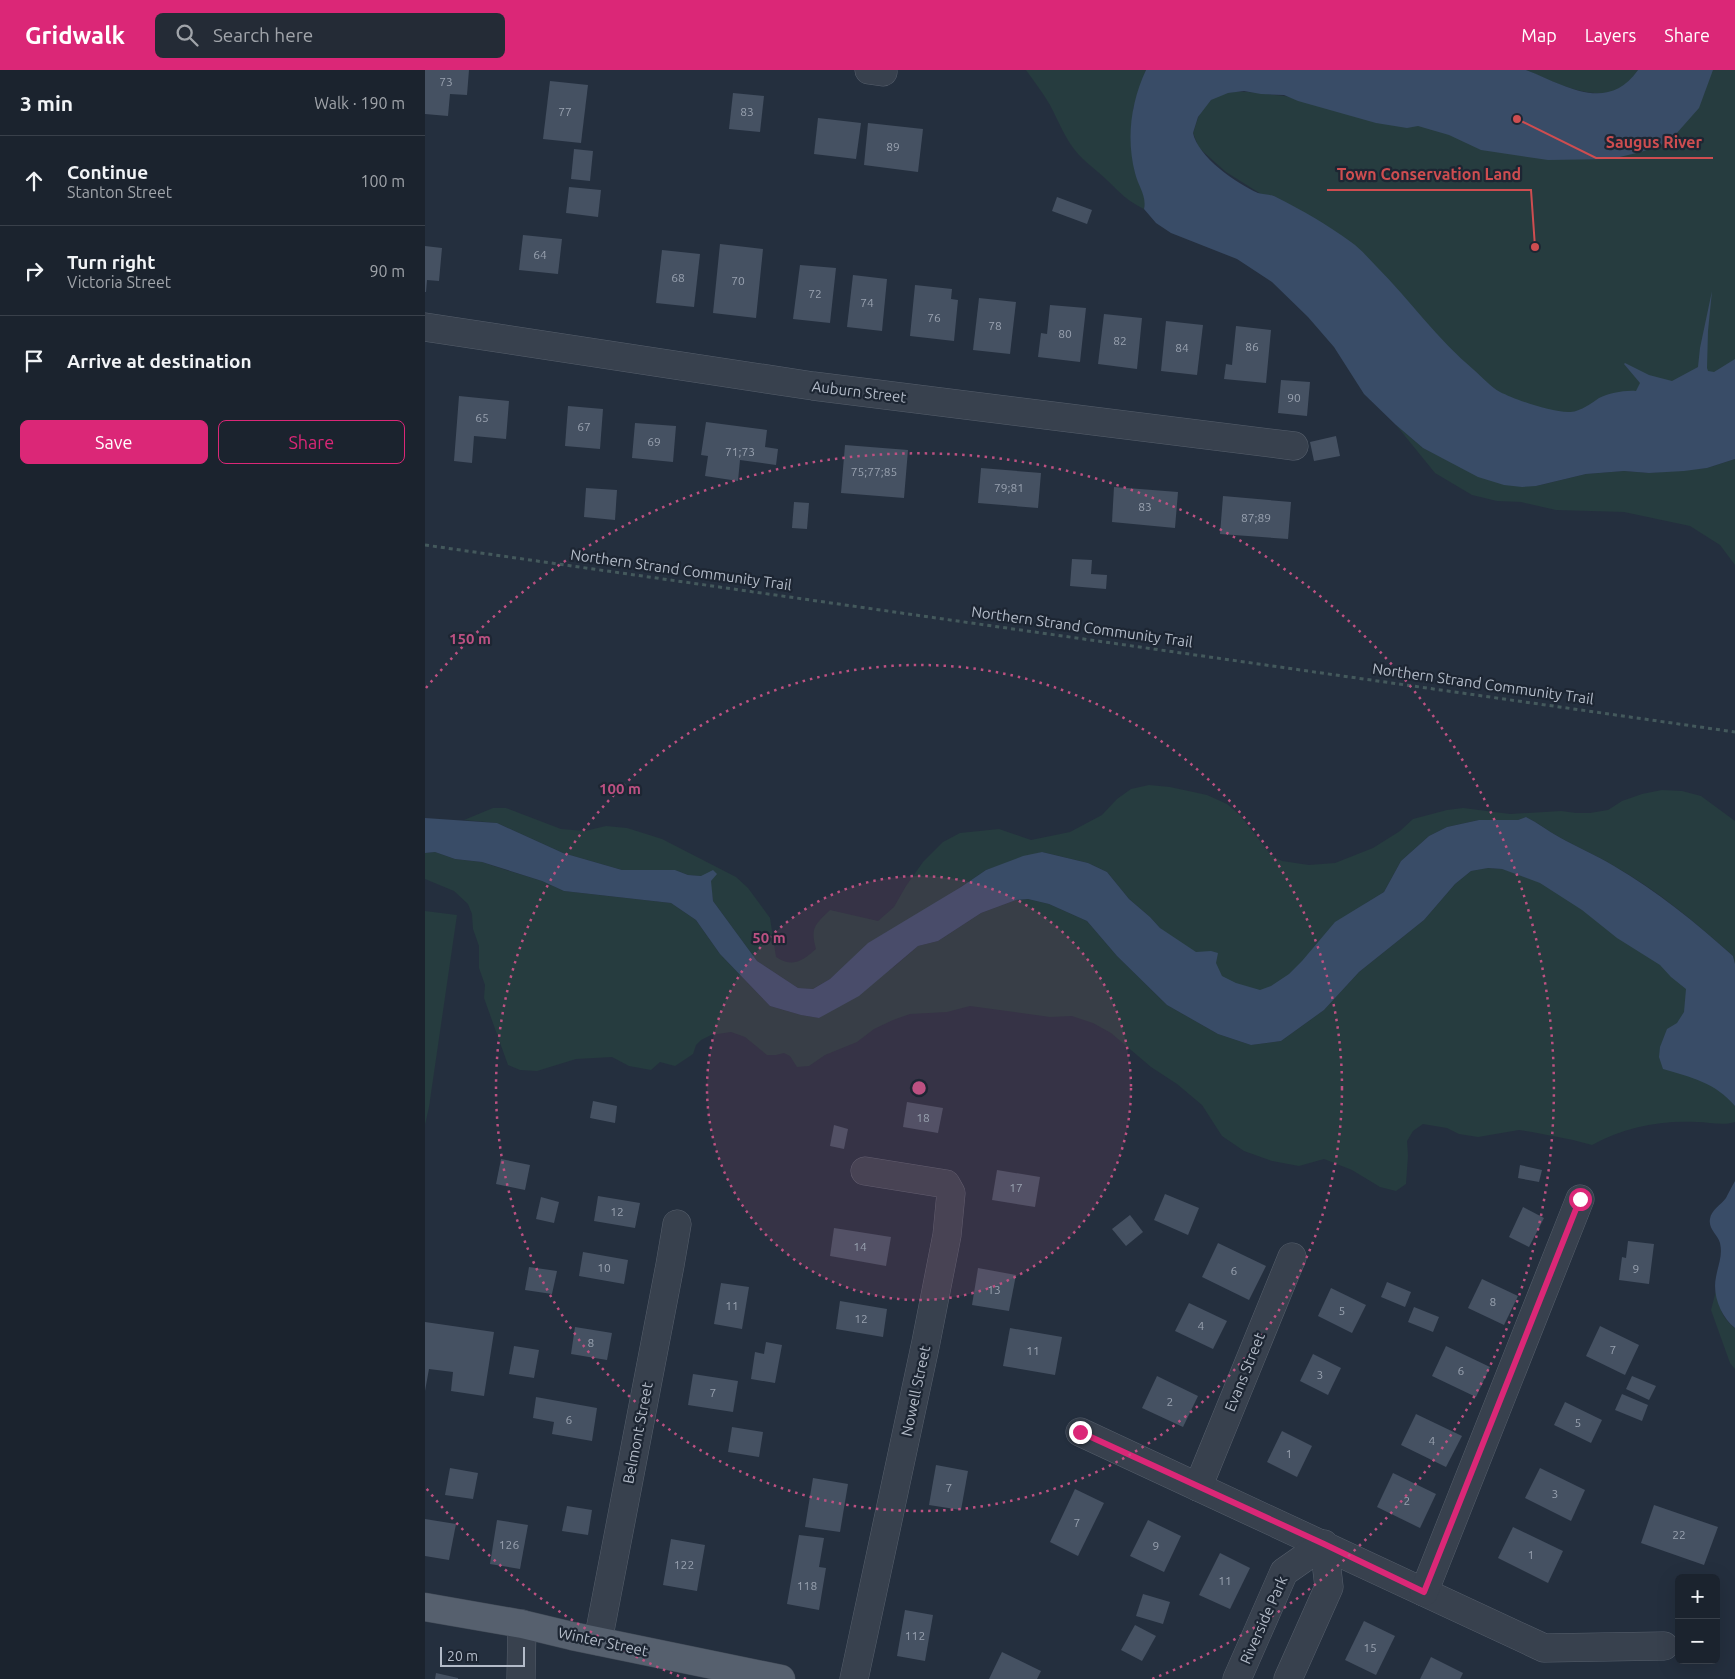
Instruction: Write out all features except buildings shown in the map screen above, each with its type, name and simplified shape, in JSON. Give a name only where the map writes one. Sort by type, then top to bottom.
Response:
[{"type":"main road","name":"Winter Street","points":[[425,1607],[522,1624],[781,1679]]},
{"type":"street","name":"Auburn Street","points":[[425,327],[813,386],[1294,446]]},
{"type":"street","name":"Nowell Street","points":[[854,1679],[926,1342],[947,1234],[951,1193],[946,1184],[865,1171]]},
{"type":"street","points":[[1424,1592],[1580,1199]]},
{"type":"street","name":"Belmont Street","points":[[598,1641],[677,1224]]},
{"type":"street","name":"Evans Street","points":[[1198,1487],[1293,1257]]},
{"type":"street","points":[[1080,1432],[1544,1648],[1664,1646]]},
{"type":"street","points":[[1288,1679],[1329,1587],[1324,1544]]},
{"type":"street","name":"Riverside Park","points":[[1237,1679],[1284,1572],[1324,1544]]},
{"type":"street","points":[[521,1679],[522,1624]]},
{"type":"path","name":"Northern Strand Community Trail","points":[[425,545],[1735,732]]},
{"type":"green space","points":[[1026,70],[1146,70],[1133,109],[1135,173],[1146,200],[1144,209],[1125,197],[1078,154],[1067,139],[1047,101]]},
{"type":"green space","points":[[1526,70],[1638,70],[1629,82],[1619,89],[1606,93],[1593,93],[1564,86]]},
{"type":"green space","points":[[1708,70],[1735,70],[1735,375],[1706,387],[1559,415],[1503,402],[1301,211],[1274,196],[1261,194],[1226,172],[1199,148],[1193,133],[1198,118],[1205,106],[1214,98],[1235,92],[1284,96],[1461,129]]},
{"type":"green space","points":[[1396,425],[1423,448],[1459,466],[1536,486],[1586,474],[1624,471],[1649,473],[1707,468],[1735,459],[1735,565],[1720,545],[1690,526],[1624,512],[1556,510],[1521,502],[1497,501],[1472,495],[1435,473]]},
{"type":"green space","points":[[1149,785],[1170,787],[1207,795],[1227,804],[1240,815],[1271,855],[1282,861],[1309,865],[1335,863],[1373,848],[1400,831],[1413,819],[1447,810],[1463,808],[1510,814],[1561,811],[1590,813],[1608,810],[1622,801],[1662,790],[1682,791],[1701,796],[1735,821],[1735,964],[1733,956],[1690,919],[1646,886],[1630,875],[1526,817],[1518,820],[1479,820],[1447,827],[1429,836],[1401,861],[1384,892],[1363,905],[1332,953],[1228,1011],[1160,928],[1129,899],[1107,872],[1088,863],[1042,852],[986,870],[848,963],[830,979],[813,989],[798,988],[757,961],[713,901],[710,881],[701,876],[688,875],[675,870],[622,870],[563,853],[497,823],[464,820],[493,808],[506,808],[561,829],[585,831],[606,826],[627,828],[662,839],[736,877],[748,888],[770,918],[776,957],[787,962],[797,962],[816,949],[815,927],[830,910],[878,921],[894,907],[923,862],[943,842],[960,833],[999,829],[1031,840],[1070,832],[1102,815],[1117,799],[1131,789]]},
{"type":"green space","points":[[435,852],[455,859],[482,862],[542,881],[564,891],[671,903],[696,920],[720,954],[770,1006],[819,1018],[895,966],[918,946],[938,941],[981,913],[1016,900],[1028,899],[1049,904],[1087,921],[1117,956],[1167,1005],[1218,1034],[1251,1045],[1281,1041],[1324,1010],[1359,972],[1424,920],[1455,884],[1471,871],[1487,868],[1512,872],[1517,869],[1676,960],[1725,1094],[1735,1106],[1735,1122],[1716,1124],[1669,1122],[1643,1126],[1630,1129],[1592,1145],[1519,1130],[1478,1137],[1459,1134],[1447,1128],[1423,1124],[1413,1131],[1407,1141],[1406,1184],[1396,1191],[1380,1187],[1352,1170],[1324,1159],[1299,1166],[1272,1161],[1244,1151],[1222,1136],[1202,1105],[1177,1084],[1151,1067],[1111,1033],[1093,1023],[1072,1016],[1050,1017],[970,1006],[947,1012],[910,1014],[874,1029],[857,1042],[825,1055],[809,1066],[797,1067],[790,1056],[784,1053],[767,1055],[745,1037],[731,1032],[711,1035],[701,1040],[696,1045],[693,1054],[675,1066],[660,1062],[651,1070],[629,1066],[612,1057],[576,1059],[537,1071],[520,1070],[508,1065],[484,998],[485,985],[479,968],[479,946],[468,904],[454,891],[425,879],[425,853]]},
{"type":"green space","points":[[425,911],[457,915],[425,1125]]},
{"type":"green space","points":[[1716,1291],[1724,1316],[1735,1328],[1735,1369],[1730,1363],[1711,1310]]},
{"type":"water","points":[[1146,70],[1526,70],[1570,88],[1599,93],[1613,91],[1626,83],[1638,70],[1713,70],[1699,108],[1676,134],[1661,145],[1611,159],[1548,160],[1481,150],[1449,135],[1418,126],[1407,128],[1376,123],[1298,101],[1284,95],[1244,91],[1228,93],[1211,100],[1198,117],[1193,133],[1196,142],[1210,160],[1239,183],[1258,193],[1274,196],[1295,207],[1358,247],[1461,358],[1500,392],[1527,403],[1569,412],[1585,407],[1607,395],[1622,391],[1636,391],[1640,383],[1625,363],[1649,375],[1672,381],[1698,367],[1712,291],[1707,368],[1708,371],[1714,372],[1735,359],[1735,459],[1707,468],[1649,473],[1624,471],[1586,474],[1536,486],[1522,487],[1504,485],[1478,477],[1423,448],[1364,394],[1334,347],[1308,317],[1272,282],[1237,259],[1171,233],[1156,223],[1144,209],[1143,195],[1136,178],[1132,160],[1131,120]]},
{"type":"water","points":[[1526,817],[1646,886],[1733,956],[1735,964],[1735,1106],[1728,1098],[1711,1086],[1693,1078],[1663,1069],[1659,1057],[1660,1047],[1667,1029],[1677,1023],[1684,1012],[1686,989],[1660,965],[1617,938],[1582,910],[1540,883],[1502,869],[1488,868],[1471,871],[1455,884],[1424,920],[1359,972],[1324,1010],[1281,1041],[1251,1045],[1218,1034],[1167,1005],[1117,956],[1087,921],[1049,904],[1028,899],[1016,900],[981,913],[938,941],[918,946],[859,996],[819,1018],[770,1006],[720,954],[696,920],[671,903],[564,891],[542,881],[482,862],[455,859],[435,852],[425,853],[425,818],[497,823],[563,853],[622,870],[675,870],[688,875],[701,876],[713,870],[717,874],[711,881],[713,901],[757,961],[798,988],[813,989],[830,979],[868,943],[986,870],[1023,856],[1042,852],[1088,863],[1107,872],[1129,899],[1160,928],[1196,952],[1211,951],[1218,953],[1216,963],[1222,976],[1236,983],[1260,990],[1271,986],[1289,974],[1335,922],[1384,892],[1401,861],[1429,836],[1447,827],[1479,820],[1518,820]]},
{"type":"water","points":[[1735,1181],[1735,1328],[1722,1312],[1715,1291],[1721,1248],[1710,1223],[1712,1213],[1726,1198]]},
{"type":"place","name":"Saugus River","points":[[1517,119]]},
{"type":"place","name":"Town Conservation Land","points":[[1535,247]]},
{"type":"route","points":[[1080,1432],[1424,1592],[1580,1199]]}]
